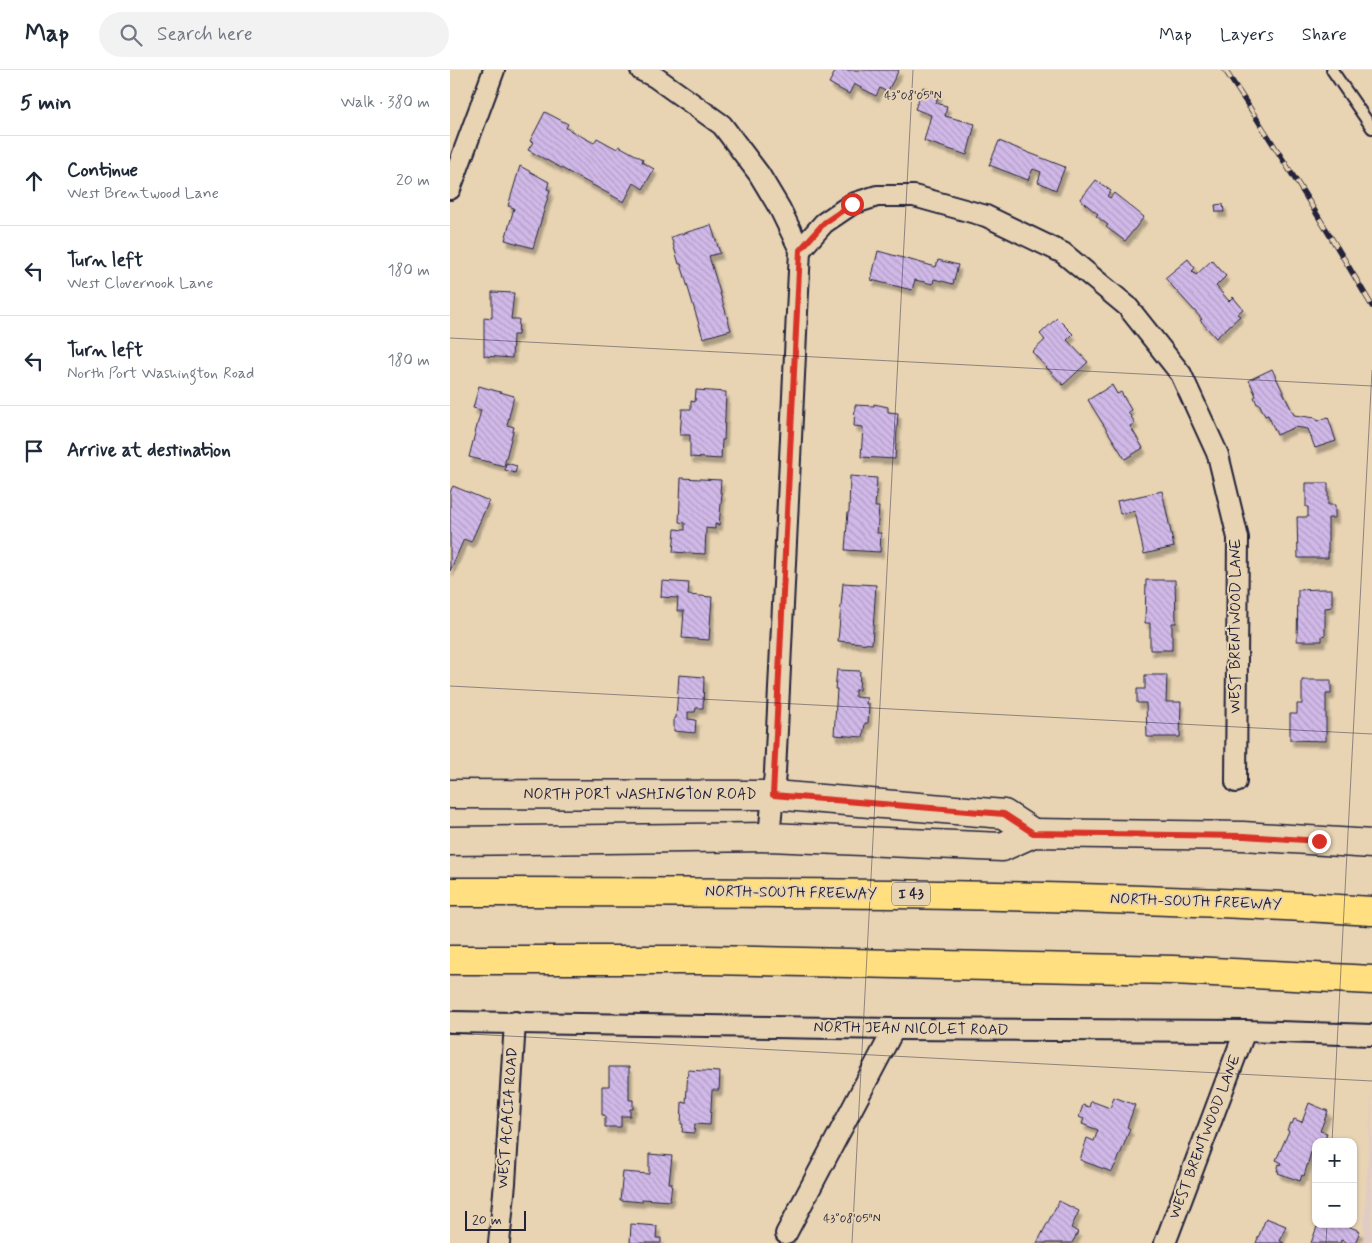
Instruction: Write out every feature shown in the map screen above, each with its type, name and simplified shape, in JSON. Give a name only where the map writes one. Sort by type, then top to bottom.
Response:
[{"type":"highway","name":"NORTH-SOUTH FREEWAY","points":[[450,892],[979,895],[1261,904],[1372,911]]},
{"type":"highway","points":[[450,960],[708,960],[1163,970],[1372,980]]},
{"type":"main road","name":"NORTH PORT WASHINGTON ROAD","points":[[450,794],[773,795],[1004,814],[1033,833]]},
{"type":"main road","points":[[450,841],[768,837],[1002,847],[1033,833],[1244,836],[1372,844]]},
{"type":"street","points":[[450,189],[494,70]]},
{"type":"street","points":[[641,70],[655,77],[722,125],[759,174],[780,209],[800,250],[773,795],[768,837]]},
{"type":"street","name":"WEST BRENTWOOD LANE","points":[[800,250],[824,223],[852,204],[877,196],[914,196],[986,216],[1063,253],[1127,306],[1181,374],[1218,455],[1238,538],[1236,782]]},
{"type":"street","name":"NORTH JEAN NICOLET ROAD","points":[[450,1022],[894,1030],[1245,1031],[1372,1035]]},
{"type":"street","name":"WEST ACACIA ROAD","points":[[499,1243],[505,1184],[514,1022]]},
{"type":"street","points":[[786,1234],[894,1030]]},
{"type":"street","name":"WEST BRENTWOOD LANE","points":[[1166,1243],[1245,1031]]},
{"type":"lane","points":[[1332,70],[1372,128]]},
{"type":"shaded area","points":[[1372,1082],[1372,1243],[1363,1243]]},
{"type":"building","points":[[836,70],[899,70],[887,92],[880,88],[876,96],[854,84],[849,94],[829,83]]},
{"type":"building","points":[[923,87],[939,93],[936,103],[947,106],[945,116],[975,124],[967,155],[924,141],[931,115],[915,109]]},
{"type":"building","points":[[545,112],[568,124],[566,128],[594,143],[597,138],[617,149],[619,146],[643,159],[642,162],[654,169],[643,189],[634,183],[624,202],[528,150],[533,142],[530,141]]},
{"type":"building","points":[[999,141],[1065,167],[1056,190],[1038,182],[1041,172],[1033,169],[1028,180],[989,165]]},
{"type":"building","points":[[520,166],[549,182],[547,189],[550,190],[533,248],[505,240],[514,208],[508,206]]},
{"type":"building","points":[[1096,180],[1111,191],[1107,196],[1110,198],[1114,193],[1144,217],[1125,241],[1106,227],[1108,225],[1096,216],[1098,214],[1080,200]]},
{"type":"building","points":[[1223,204],[1224,212],[1216,212],[1215,205]]},
{"type":"building","points":[[711,225],[720,253],[709,256],[731,330],[703,338],[671,237]]},
{"type":"building","points":[[878,251],[936,267],[938,260],[958,265],[953,284],[934,279],[933,284],[915,280],[912,290],[871,280]]},
{"type":"building","points":[[1188,259],[1195,268],[1192,271],[1196,275],[1212,260],[1226,276],[1216,286],[1229,301],[1233,297],[1243,309],[1237,314],[1240,316],[1216,338],[1200,320],[1202,319],[1165,278]]},
{"type":"building","points":[[492,292],[514,293],[511,319],[519,319],[518,335],[513,335],[512,358],[484,356],[484,317],[492,318]]},
{"type":"building","points":[[1057,318],[1073,334],[1067,340],[1088,362],[1063,385],[1032,352],[1045,340],[1040,334]]},
{"type":"building","points":[[1272,369],[1294,415],[1316,418],[1318,421],[1328,417],[1336,441],[1315,448],[1308,429],[1295,427],[1277,435],[1268,415],[1265,416],[1259,403],[1257,404],[1254,397],[1256,396],[1249,380]]},
{"type":"building","points":[[1112,385],[1117,394],[1121,392],[1131,410],[1128,412],[1135,423],[1130,426],[1143,448],[1125,459],[1088,400]]},
{"type":"building","points":[[479,386],[514,396],[507,425],[514,427],[504,466],[469,457],[481,410],[473,408]]},
{"type":"building","points":[[696,390],[726,392],[724,440],[722,440],[721,459],[690,457],[690,435],[680,435],[682,409],[691,409],[691,401],[695,402]]},
{"type":"building","points":[[874,404],[888,407],[888,412],[898,413],[895,459],[861,457],[863,427],[854,426],[855,405],[874,406]]},
{"type":"building","points":[[506,463],[517,466],[515,473],[505,470]]},
{"type":"building","points":[[850,476],[877,478],[875,507],[879,507],[877,533],[881,533],[880,552],[845,550]]},
{"type":"building","points":[[681,478],[721,480],[720,493],[722,493],[719,525],[715,524],[715,529],[706,528],[705,554],[673,552],[675,529],[685,530],[685,523],[679,522]]},
{"type":"building","points":[[1306,483],[1328,483],[1328,505],[1335,505],[1335,518],[1328,518],[1328,558],[1298,558],[1297,517],[1308,517]]},
{"type":"building","points":[[453,486],[489,501],[471,542],[464,539],[450,571],[450,492]]},
{"type":"building","points":[[1162,491],[1174,547],[1144,554],[1135,511],[1120,514],[1117,501]]},
{"type":"building","points":[[1146,580],[1175,580],[1176,623],[1172,623],[1172,650],[1150,650],[1150,623],[1145,623]]},
{"type":"building","points":[[662,581],[689,583],[688,595],[712,597],[709,640],[682,638],[684,611],[677,611],[678,598],[661,597]]},
{"type":"building","points":[[843,583],[876,585],[872,644],[838,641]]},
{"type":"building","points":[[1332,589],[1332,607],[1325,608],[1325,635],[1322,636],[1322,641],[1297,641],[1298,590]]},
{"type":"building","points":[[837,670],[860,671],[859,690],[855,690],[855,697],[867,698],[866,704],[869,704],[868,723],[865,723],[863,737],[834,735]]},
{"type":"building","points":[[679,675],[704,677],[703,708],[696,708],[695,712],[688,712],[688,719],[696,720],[695,733],[674,731]]},
{"type":"building","points":[[1145,675],[1167,675],[1166,702],[1181,702],[1180,737],[1147,737],[1146,703],[1137,703],[1137,689],[1145,689]]},
{"type":"building","points":[[1302,680],[1331,680],[1331,694],[1326,694],[1326,741],[1290,740],[1290,714],[1297,714],[1297,704],[1302,704]]},
{"type":"building","points":[[609,1067],[629,1067],[629,1100],[633,1100],[633,1109],[630,1109],[630,1116],[621,1116],[621,1127],[605,1127],[605,1115],[602,1115],[602,1086],[609,1086]]},
{"type":"building","points":[[688,1070],[720,1072],[719,1090],[712,1090],[710,1125],[695,1124],[694,1133],[682,1132],[683,1124],[681,1124],[682,1102],[686,1103]]},
{"type":"building","points":[[1114,1097],[1135,1105],[1127,1127],[1130,1129],[1112,1172],[1080,1160],[1087,1138],[1094,1141],[1098,1130],[1082,1124],[1084,1119],[1079,1117],[1083,1105],[1089,1107],[1091,1101],[1110,1108]]},
{"type":"building","points":[[1309,1103],[1328,1111],[1320,1131],[1327,1133],[1325,1138],[1312,1138],[1312,1149],[1304,1176],[1302,1175],[1300,1181],[1278,1173],[1279,1164],[1281,1165],[1282,1163],[1276,1160],[1289,1131],[1287,1130],[1290,1123],[1292,1124],[1294,1119],[1302,1122]]},
{"type":"building","points":[[649,1154],[672,1156],[669,1183],[672,1183],[670,1201],[642,1199],[642,1202],[620,1200],[623,1172],[649,1174]]},
{"type":"building","points":[[1059,1201],[1079,1211],[1071,1228],[1078,1232],[1072,1243],[1037,1243]]},
{"type":"building","points":[[1266,1218],[1286,1226],[1280,1241],[1284,1243],[1256,1243]]},
{"type":"building","points":[[631,1224],[657,1226],[656,1238],[661,1238],[661,1243],[630,1243]]},
{"type":"building","points":[[1317,1228],[1353,1228],[1360,1231],[1355,1243],[1341,1240],[1340,1243],[1311,1243]]},
{"type":"railway","points":[[1225,70],[1300,187],[1372,306]]},
{"type":"route","points":[[852,204],[824,223],[800,250],[773,795],[1004,814],[1033,833],[1244,836],[1319,841]]}]
